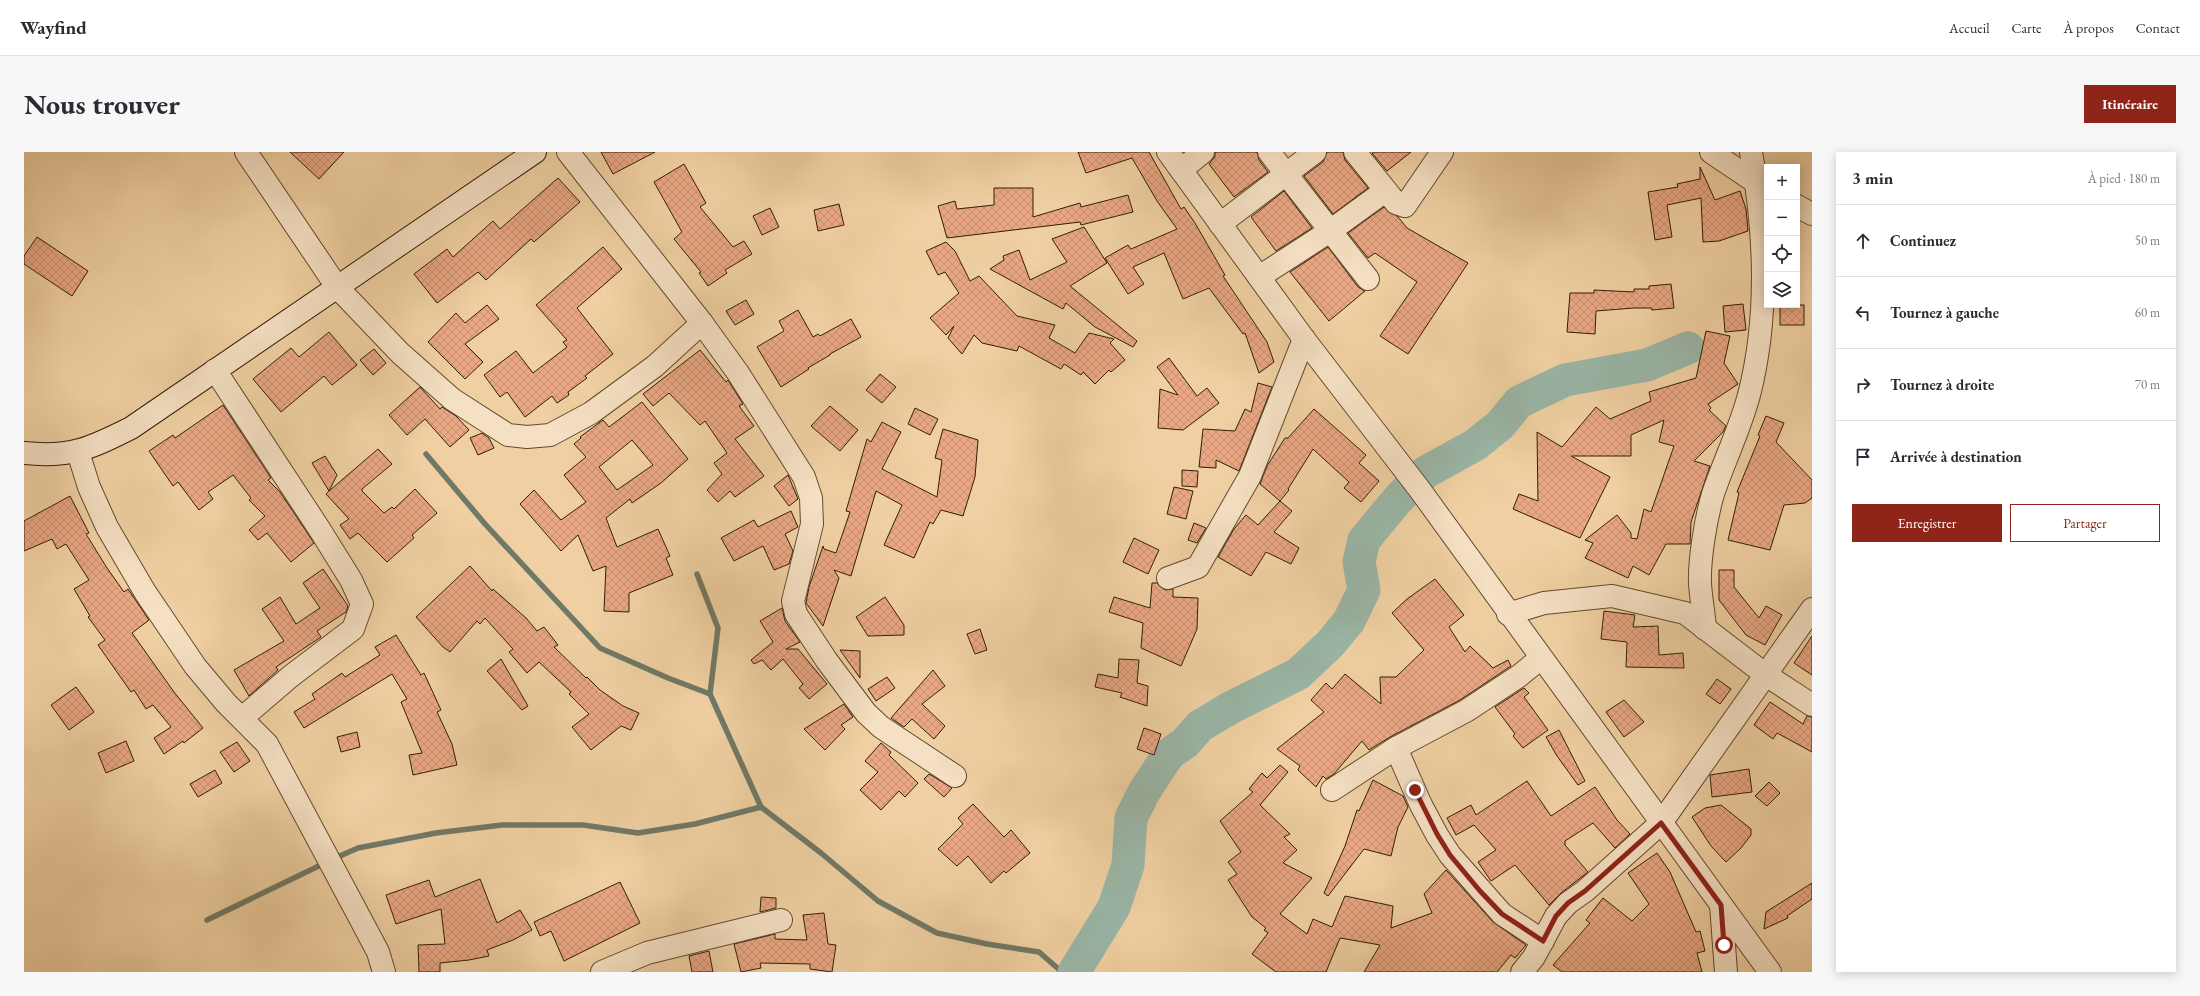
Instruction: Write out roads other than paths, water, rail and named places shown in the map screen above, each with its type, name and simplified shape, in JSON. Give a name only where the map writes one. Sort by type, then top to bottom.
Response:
[{"type":"street","points":[[246,152],[337,287],[400,353],[452,399],[508,435],[527,437],[550,435],[591,413],[655,366],[702,323]]},
{"type":"street","points":[[24,452],[44,455],[78,452],[132,428],[535,152]]},
{"type":"street","points":[[568,152],[702,323],[738,373],[804,477],[811,498],[812,524],[793,601],[796,614],[827,661],[866,713],[881,727],[955,776]]},
{"type":"street","points":[[1168,152],[1304,339],[1403,470],[1420,490],[1508,614],[1770,972]]},
{"type":"street","points":[[1181,170],[1203,152]]},
{"type":"street","points":[[1269,152],[1368,279]]},
{"type":"street","points":[[1220,224],[1315,152]]},
{"type":"street","points":[[1355,152],[1385,192],[1396,203],[1405,206],[1441,152]]},
{"type":"street","points":[[1711,152],[1762,186]]},
{"type":"street","points":[[1705,629],[1700,582],[1705,536],[1713,495],[1749,395],[1757,355],[1763,307],[1762,186],[1751,152]]},
{"type":"street","points":[[1259,277],[1330,231],[1385,192]]},
{"type":"street","points":[[1800,208],[1812,214]]},
{"type":"street","points":[[1168,578],[1198,568],[1234,506],[1260,452],[1304,339]]},
{"type":"street","points":[[215,370],[320,530],[351,580],[362,604],[353,629],[291,676],[242,718]]},
{"type":"street","points":[[78,452],[89,487],[107,527],[145,592],[195,666],[226,703],[267,744],[374,945],[384,972]]},
{"type":"street","points":[[1508,614],[1544,603],[1612,596],[1686,613],[1766,675],[1812,705]]},
{"type":"street","points":[[1522,972],[1543,941],[1556,916],[1568,903],[1585,891],[1661,823],[1812,609]]},
{"type":"street","points":[[1332,790],[1396,748],[1466,711],[1519,676],[1541,658]]},
{"type":"street","points":[[1396,748],[1424,810],[1450,855],[1502,914],[1543,941]]},
{"type":"street","points":[[1721,905],[1726,972]]},
{"type":"street","points":[[602,972],[647,953],[781,920]]},
{"type":"waterway","points":[[1074,972],[1114,907],[1128,865],[1131,818],[1144,792],[1169,754],[1185,743],[1200,726],[1230,708],[1298,674],[1330,644],[1349,621],[1364,590],[1359,562],[1364,540],[1399,498],[1426,472],[1475,445],[1500,425],[1519,402],[1565,380],[1647,365],[1688,348]]},
{"type":"waterway","points":[[426,454],[485,524],[600,648],[668,678],[710,694],[761,807]]},
{"type":"waterway","points":[[697,574],[718,628],[710,694]]},
{"type":"waterway","points":[[333,859],[358,848],[436,833],[502,825],[583,825],[638,833],[695,824],[761,807],[821,853],[878,901],[937,933],[987,944],[1039,952],[1062,972]]},
{"type":"waterway","points":[[207,920],[325,863]]}]
